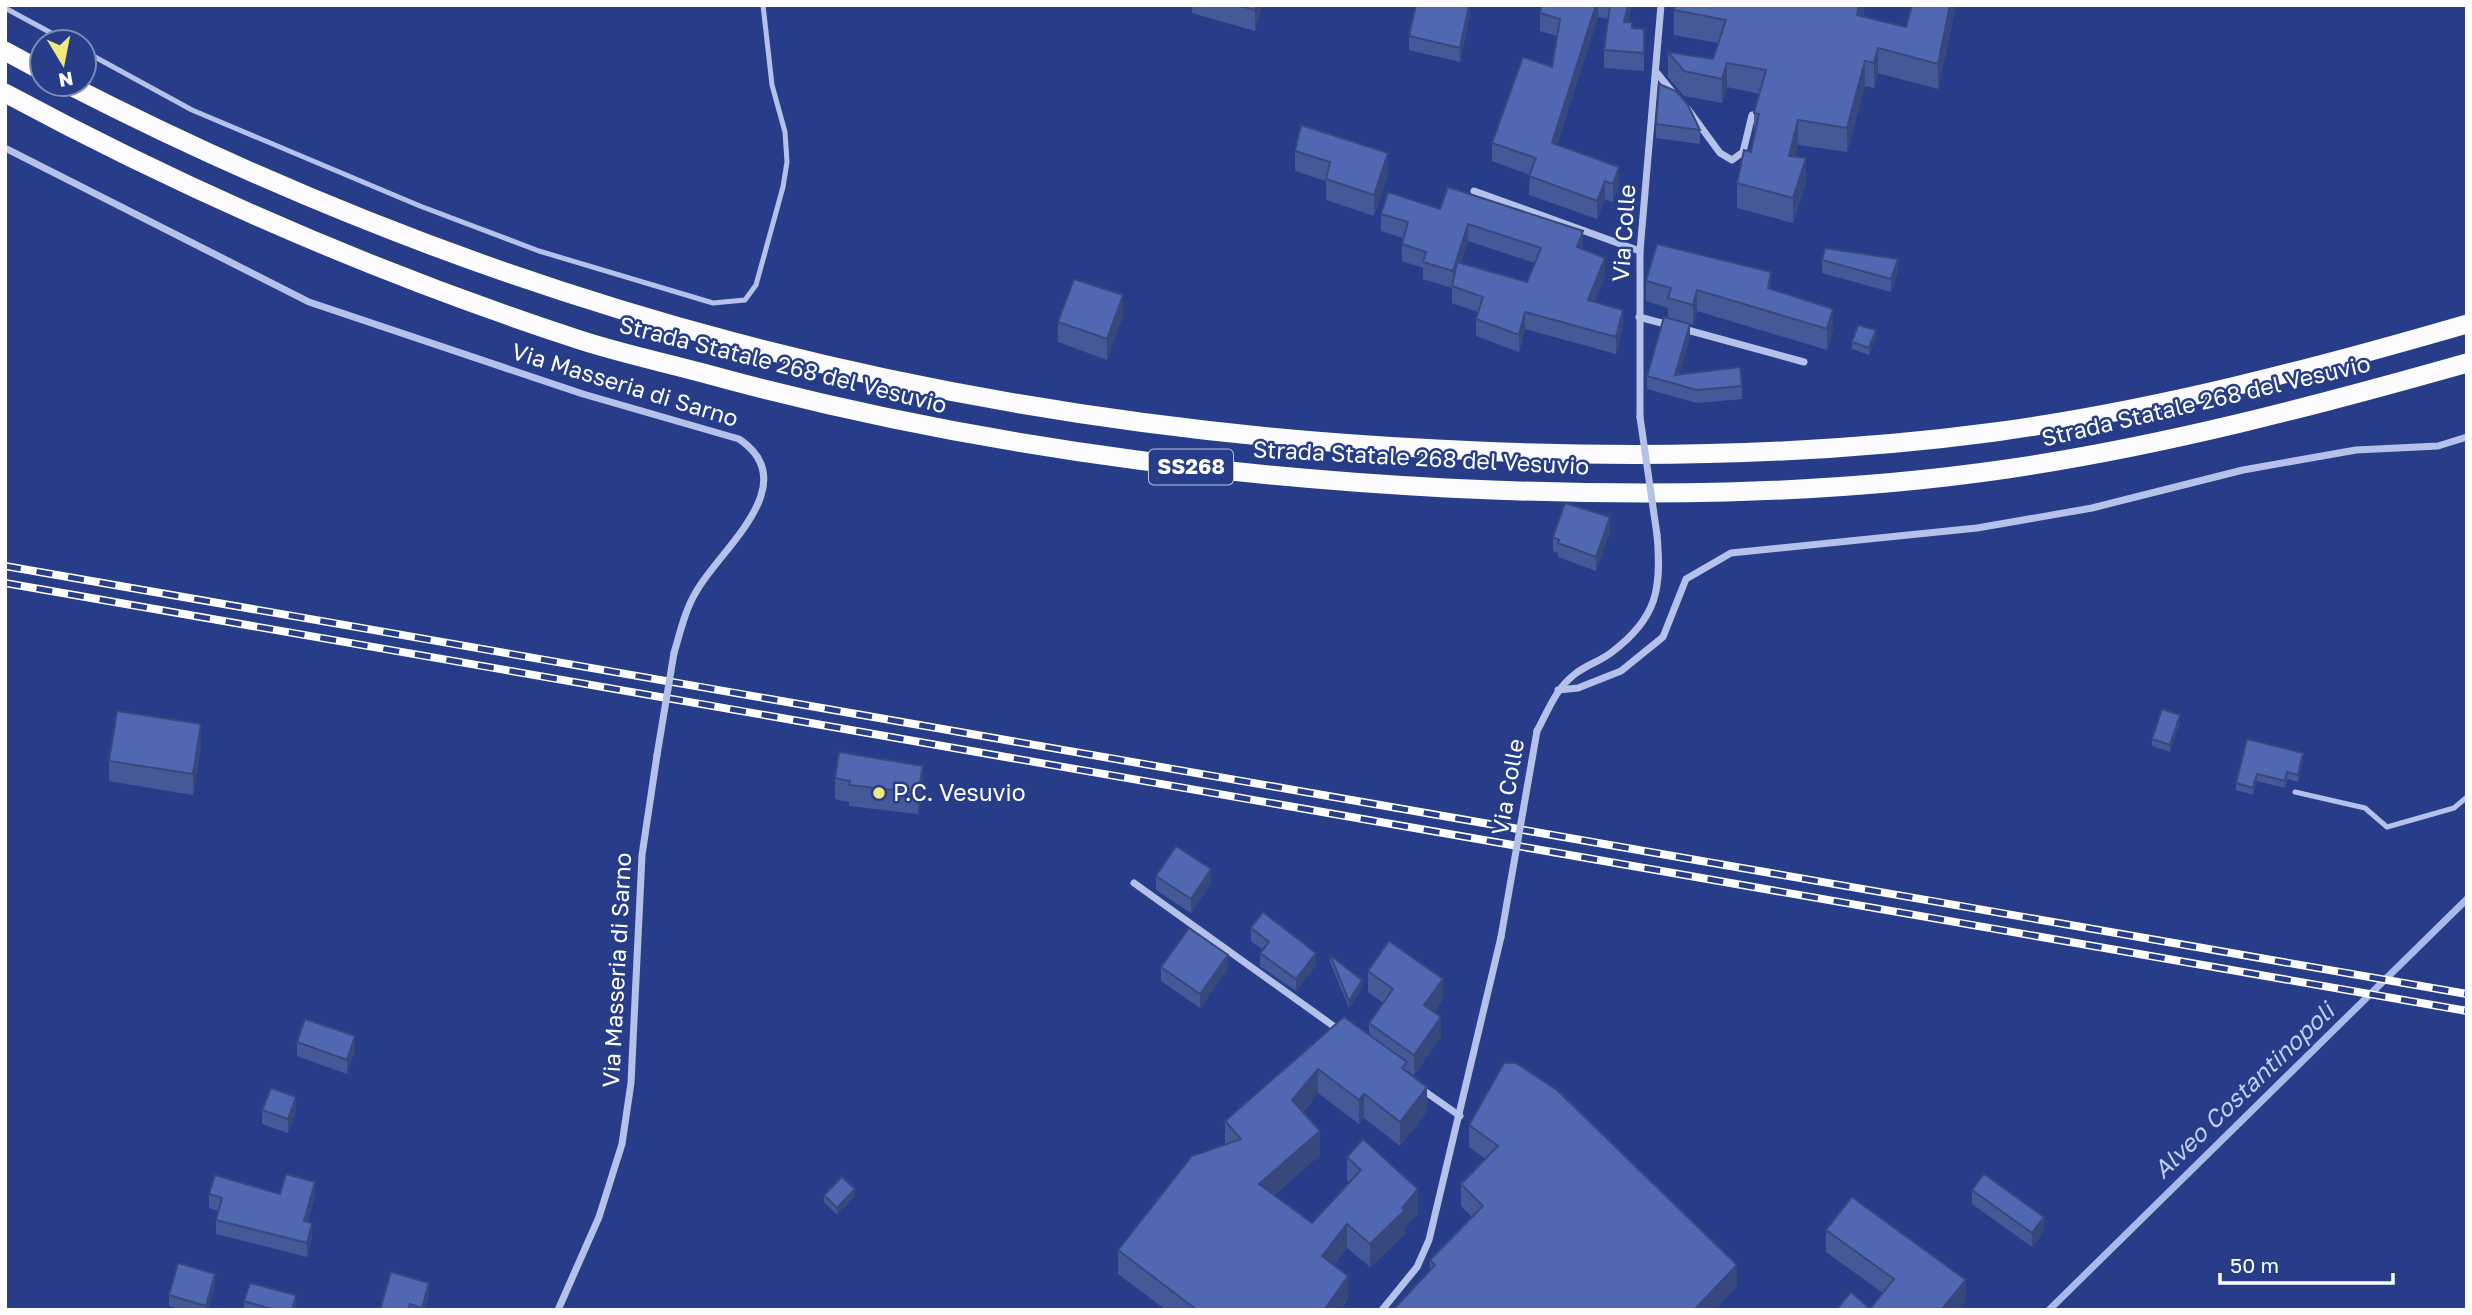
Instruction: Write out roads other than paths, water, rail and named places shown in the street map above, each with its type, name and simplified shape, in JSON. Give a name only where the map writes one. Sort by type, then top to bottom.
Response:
[{"type":"highway","points":[[5,51],[28,63]]},
{"type":"highway","name":"Strada Statale 268 del Vesuvio","points":[[5,93],[239,209],[410,281],[585,341],[874,417],[1000,440],[1220,471],[1359,484],[1604,493],[1724,492],[1901,481],[2002,469],[2155,442],[2352,395],[2467,363]]},
{"type":"highway","name":"Strada Statale 268 del Vesuvio","points":[[96,98],[247,172],[419,243],[598,305],[787,358],[880,380],[1010,404],[1218,433],[1365,446],[1514,453],[1721,456],[1816,450],[1997,432],[2146,406],[2339,360],[2467,324]]},
{"type":"street","name":"Via Colle","points":[[1382,1310],[1417,1267],[1429,1240],[1501,937],[1537,731],[1558,690],[1575,674],[1611,654],[1639,628],[1655,603],[1660,571],[1640,417],[1639,317],[1640,251],[1661,5]]},
{"type":"street","points":[[1657,73],[1702,126],[1720,153],[1732,160],[1743,152],[1752,115]]},
{"type":"street","name":"Via Masseria di Sarno","points":[[5,148],[309,302],[583,394],[739,439],[753,449],[760,463],[763,482],[751,520],[695,592],[674,653],[642,855],[632,1069],[622,1144],[599,1217],[558,1310]]},
{"type":"street","points":[[1474,191],[1640,251]]},
{"type":"street","points":[[1639,317],[1804,362]]},
{"type":"street","points":[[1558,690],[1578,688],[1621,671],[1663,637],[1686,579],[1731,553],[1977,528],[2092,508],[2243,470],[2356,450],[2438,446],[2467,436]]},
{"type":"street","points":[[1134,883],[1347,1036]]},
{"type":"street","points":[[1415,1084],[1460,1116]]},
{"type":"lane","points":[[98,59],[192,110],[420,206],[539,251],[657,289],[713,303],[730,304],[745,300],[756,285],[787,162],[785,132],[772,85],[763,5]]},
{"type":"lane","points":[[5,8],[42,28]]},
{"type":"lane","points":[[2295,792],[2365,808],[2387,827],[2454,808],[2467,797]]},
{"type":"waterway","name":"Alveo Costantinopoli","points":[[2049,1310],[2467,899]]},
{"type":"railway","points":[[5,566],[2467,994]]},
{"type":"railway","points":[[5,583],[2467,1011]]},
{"type":"place","name":"P.C. Vesuvio","points":[[879,793]]}]
